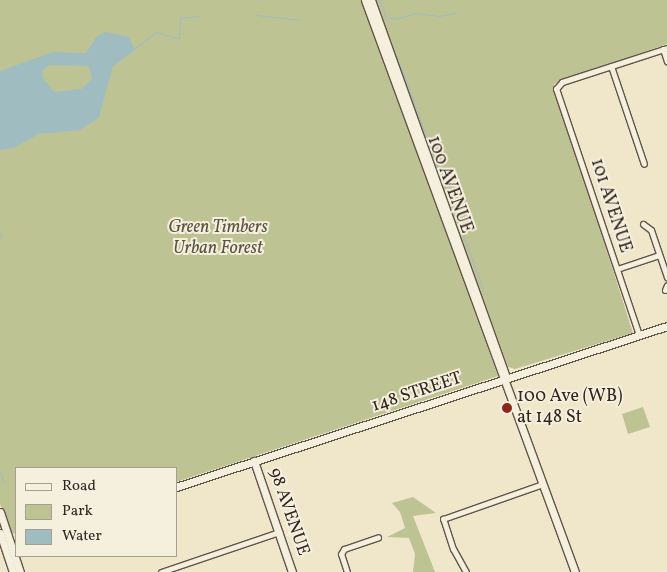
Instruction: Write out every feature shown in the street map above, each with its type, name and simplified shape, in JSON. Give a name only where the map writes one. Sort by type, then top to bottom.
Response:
[{"type":"main road","name":"100 AVENUE","points":[[365,0],[507,380],[575,572]]},
{"type":"main road","name":"100 AVENUE","points":[[371,0],[499,350],[507,380]]},
{"type":"main road","name":"148 STREET","points":[[178,486],[667,326]]},
{"type":"main road","name":"98 AVENUE","points":[[254,461],[292,572]]},
{"type":"main road","points":[[0,512],[13,572]]},
{"type":"main road","points":[[0,534],[7,542],[20,572]]},
{"type":"street","points":[[644,164],[611,66],[665,49],[667,61]]},
{"type":"street","name":"101 AVENUE","points":[[611,66],[557,86],[639,335]]},
{"type":"street","points":[[644,224],[651,230],[667,277]]},
{"type":"street","points":[[617,269],[659,255]]},
{"type":"street","points":[[466,572],[453,549],[442,519],[543,484]]},
{"type":"street","points":[[161,572],[279,532]]},
{"type":"street","points":[[347,572],[342,551],[378,537]]},
{"type":"green space","name":"Green Timbers Urban Forest","points":[[0,0],[362,0],[498,376],[178,481],[178,467],[15,467],[15,534],[11,533],[0,504]]},
{"type":"green space","points":[[374,0],[667,0],[667,44],[554,84],[633,333],[515,369],[508,367]]},
{"type":"green space","points":[[643,407],[650,427],[628,434],[622,414]]},
{"type":"green space","points":[[413,497],[436,513],[413,516],[435,572],[413,572],[415,554],[409,538],[387,537],[405,528],[400,512],[392,503]]},
{"type":"water","points":[[106,32],[129,37],[135,50],[113,66],[99,118],[80,130],[39,134],[13,148],[0,150],[0,71],[53,52],[86,53],[97,36]],"holes":[[[50,65],[89,66],[92,79],[81,89],[54,92],[42,77],[43,70]]]},
{"type":"waterway","points":[[380,0],[385,16],[394,19],[417,13],[439,16],[456,13]]},
{"type":"waterway","points":[[256,15],[299,20]]},
{"type":"waterway","points":[[135,48],[156,32],[179,38],[180,18],[198,16]]},
{"type":"waterway","points":[[399,63],[483,289]]},
{"type":"waterway","points":[[0,233],[2,238]]},
{"type":"waterway","points":[[0,471],[4,483]]},
{"type":"place","name":"100 Ave (WB) at 148 St","points":[[507,408]]}]
